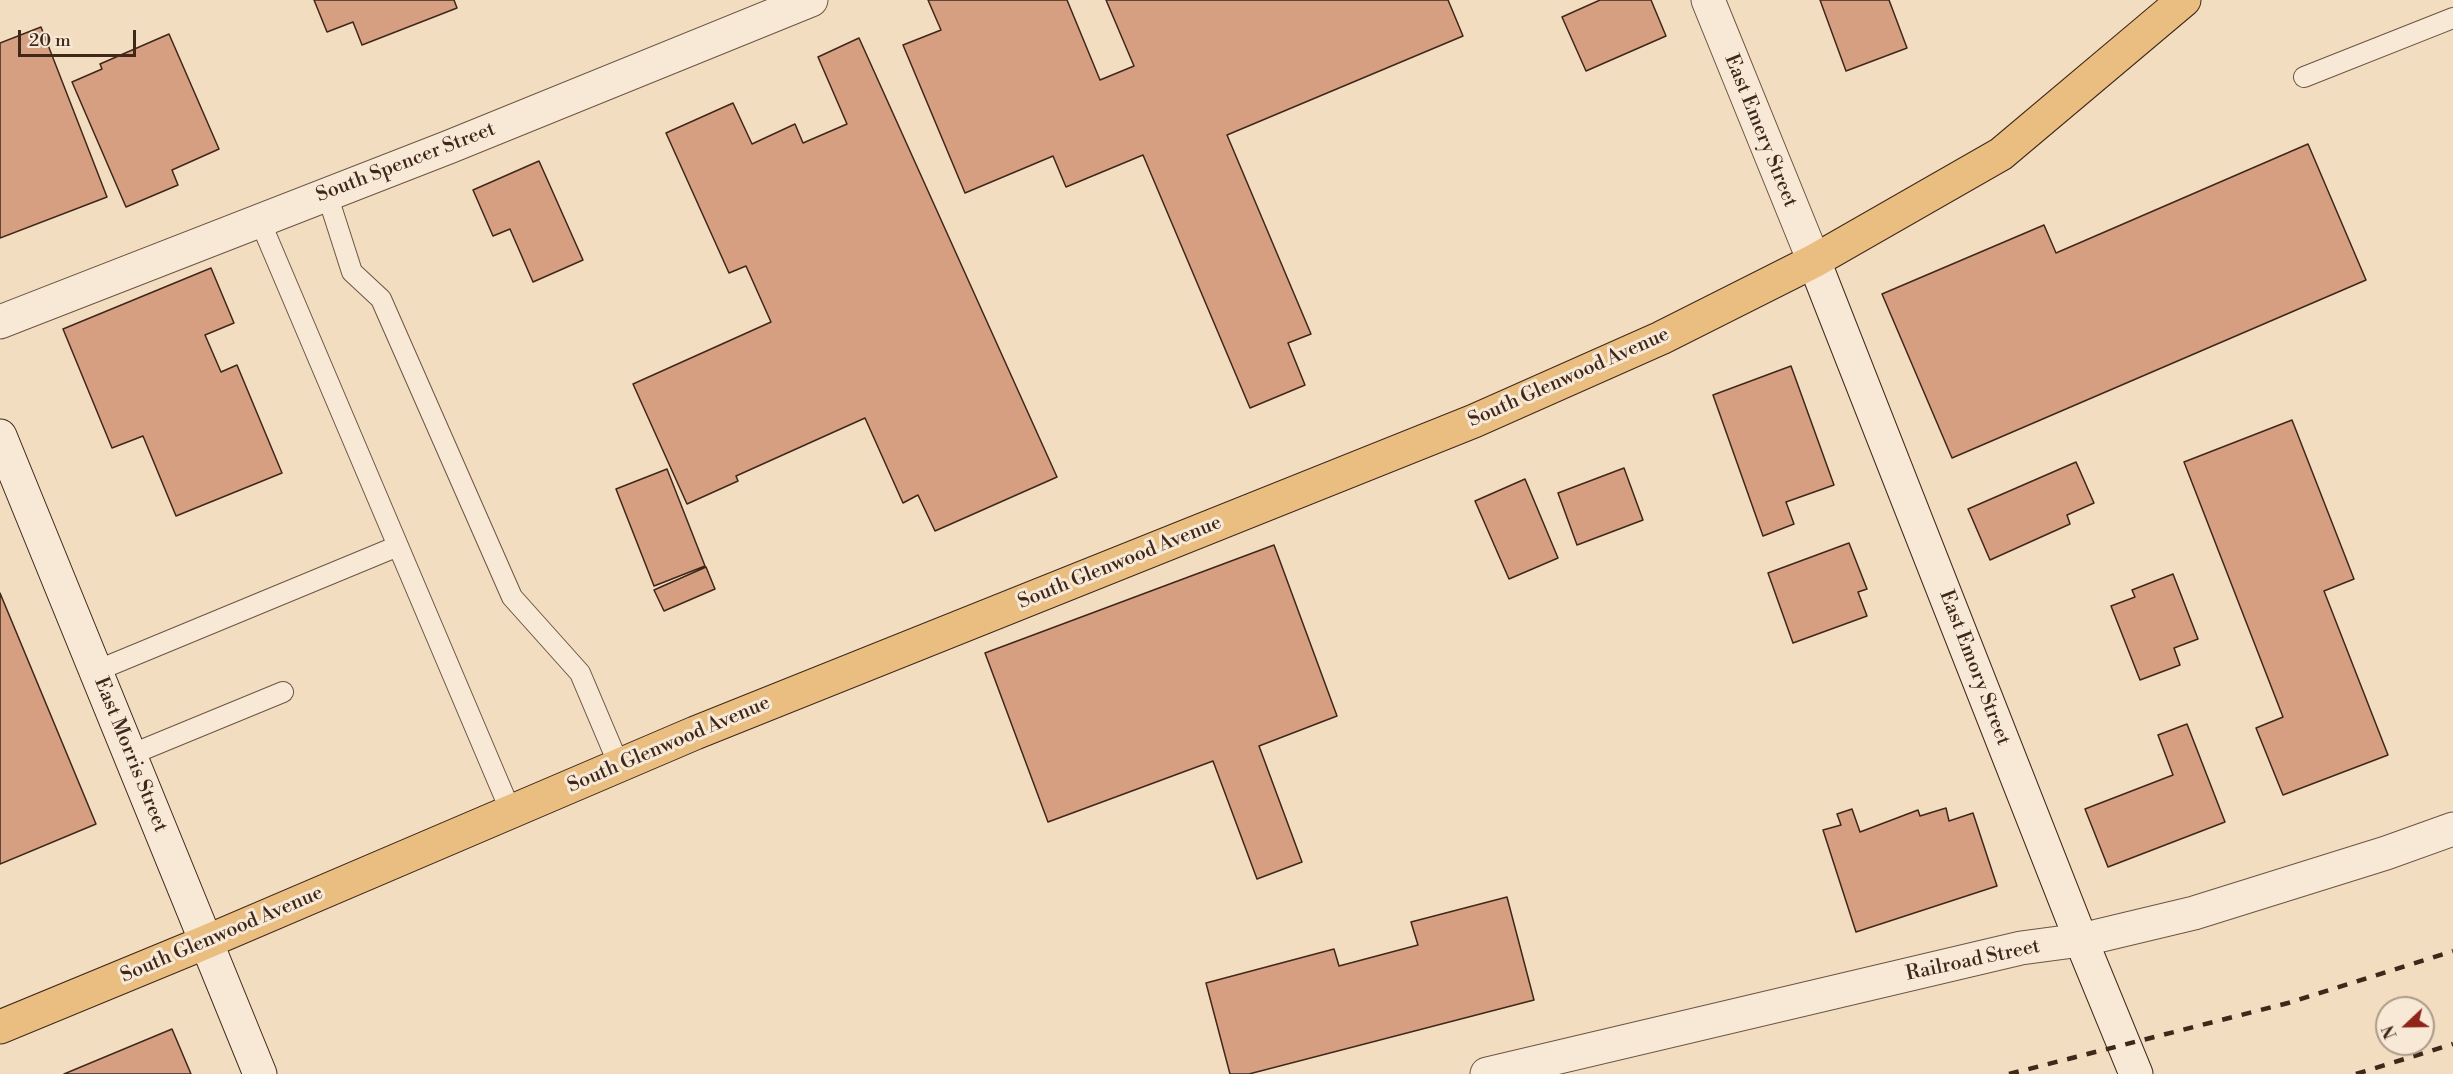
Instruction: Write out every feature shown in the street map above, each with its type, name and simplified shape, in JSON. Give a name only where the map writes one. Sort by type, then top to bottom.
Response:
[{"type":"main road","name":"South Glenwood Avenue","points":[[0,1027],[206,942],[717,724],[1474,421],[1661,338],[1814,261],[2001,154],[2184,0]]},
{"type":"street","name":"South Spencer Street","points":[[0,322],[449,147],[811,0]]},
{"type":"street","name":"East Emery Street","points":[[1708,0],[1814,261]]},
{"type":"street","name":"East Emory Street","points":[[1814,261],[2136,1074]]},
{"type":"street","name":"East Morris Street","points":[[0,436],[260,1074]]},
{"type":"street","name":"Railroad Street","points":[[1487,1074],[2021,948],[2081,940],[2193,913],[2386,853],[2453,829]]},
{"type":"lane","points":[[2304,76],[2453,18]]},
{"type":"lane","points":[[327,194],[352,272],[381,299],[512,597],[580,673],[619,765]]},
{"type":"lane","points":[[260,221],[511,812]]},
{"type":"lane","points":[[96,671],[398,546]]},
{"type":"lane","points":[[130,755],[283,692]]},
{"type":"building","points":[[314,0],[454,0],[457,8],[362,45],[353,22],[327,32]]},
{"type":"building","points":[[928,0],[1067,0],[1100,80],[1134,66],[1106,0],[1448,0],[1463,36],[1227,135],[1311,334],[1288,343],[1305,385],[1250,408],[1143,155],[1066,187],[1053,156],[965,193],[903,45],[941,30]]},
{"type":"building","points":[[1600,0],[1651,0],[1666,36],[1586,71],[1562,17]]},
{"type":"building","points":[[1820,0],[1889,0],[1907,48],[1846,71]]},
{"type":"building","points":[[41,27],[107,197],[0,238],[0,43]]},
{"type":"building","points":[[169,34],[219,149],[172,170],[178,185],[126,207],[72,82],[102,69],[100,64]]},
{"type":"building","points":[[859,38],[1057,477],[935,531],[918,495],[903,503],[865,418],[736,476],[738,481],[687,504],[633,384],[771,322],[746,266],[729,273],[666,133],[733,103],[752,144],[795,124],[803,143],[847,124],[818,57]]},
{"type":"building","points":[[2308,144],[2366,280],[1952,458],[1882,294],[2044,225],[2056,253]]},
{"type":"building","points":[[539,161],[583,260],[533,282],[510,229],[493,236],[473,190]]},
{"type":"building","points":[[211,268],[234,323],[205,335],[221,372],[237,365],[282,473],[176,516],[143,436],[112,448],[63,329]]},
{"type":"building","points":[[1791,366],[1834,485],[1786,502],[1794,524],[1763,536],[1713,395]]},
{"type":"building","points":[[2292,420],[2354,579],[2324,591],[2388,755],[2283,795],[2256,728],[2283,717],[2184,462]]},
{"type":"building","points":[[2076,462],[2094,503],[2067,515],[2070,524],[1990,560],[1968,509]]},
{"type":"building","points":[[1624,468],[1643,520],[1577,545],[1558,493]]},
{"type":"building","points":[[667,469],[705,566],[654,586],[616,489]]},
{"type":"building","points":[[1525,479],[1558,558],[1509,579],[1475,501]]},
{"type":"building","points":[[1849,543],[1867,589],[1858,592],[1867,616],[1793,643],[1768,573]]},
{"type":"building","points":[[1274,545],[1337,716],[1259,746],[1302,862],[1257,879],[1213,761],[1048,822],[985,653]]},
{"type":"building","points":[[706,567],[715,589],[664,611],[654,590]]},
{"type":"building","points":[[2173,574],[2198,639],[2174,648],[2180,665],[2140,680],[2111,606],[2135,597],[2132,590]]},
{"type":"building","points":[[0,593],[96,824],[0,864]]},
{"type":"building","points":[[2187,724],[2225,822],[2108,867],[2085,809],[2173,775],[2158,735]]},
{"type":"building","points":[[1946,808],[1949,821],[1973,813],[1997,886],[1856,932],[1823,830],[1841,825],[1837,814],[1852,809],[1860,832],[1918,810],[1920,816]]},
{"type":"building","points":[[1507,897],[1534,1000],[1249,1074],[1230,1074],[1206,983],[1334,949],[1339,966],[1418,945],[1411,922]]},
{"type":"building","points":[[172,1029],[191,1074],[64,1074]]},
{"type":"railway","points":[[2009,1074],[2288,1003],[2453,951]]},
{"type":"railway","points":[[2356,1074],[2453,1044]]}]
